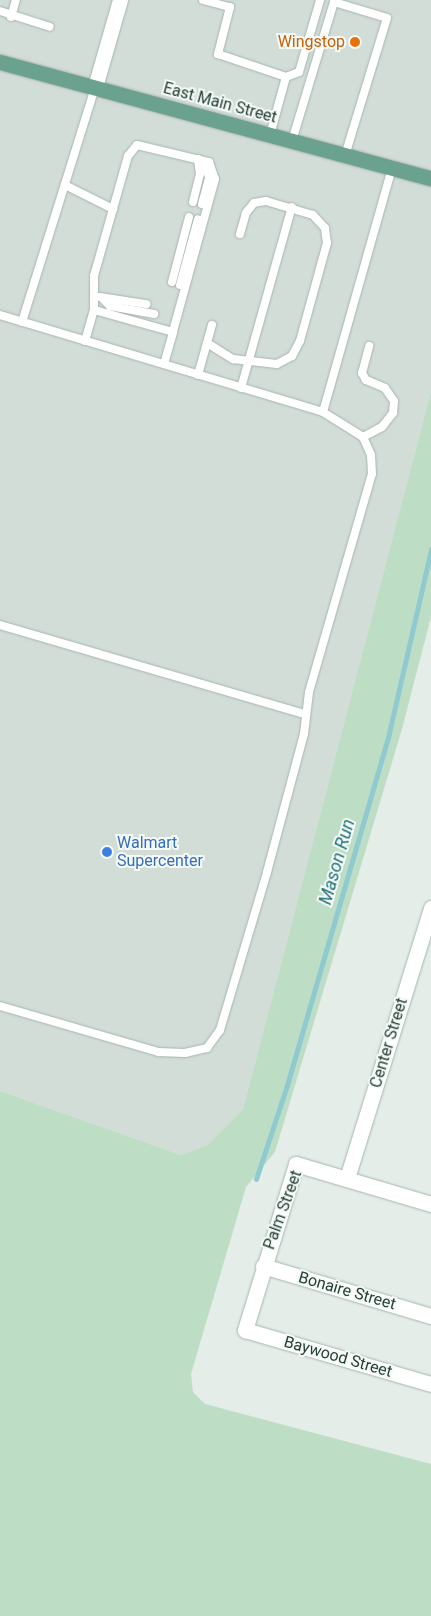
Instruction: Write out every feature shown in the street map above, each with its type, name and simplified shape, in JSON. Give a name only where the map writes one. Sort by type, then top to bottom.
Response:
[{"type":"main road","name":"East Main Street","points":[[0,62],[431,178]]},
{"type":"street","points":[[95,87],[120,0]]},
{"type":"street","name":"Center Street","points":[[347,1178],[431,908]]},
{"type":"street","name":"Palm Street","points":[[245,1330],[263,1266],[296,1164],[431,1204]]},
{"type":"street","name":"Bonaire Street","points":[[263,1266],[431,1316]]},
{"type":"street","name":"Baywood Street","points":[[245,1330],[431,1384]]},
{"type":"lane","points":[[10,17],[16,0]]},
{"type":"lane","points":[[204,0],[230,8],[218,54],[286,77],[299,72],[320,0]]},
{"type":"lane","points":[[292,141],[334,2],[387,18],[346,155]]},
{"type":"lane","points":[[0,11],[10,17],[50,27]]},
{"type":"lane","points":[[270,135],[286,77]]},
{"type":"lane","points":[[22,322],[95,87]]},
{"type":"lane","points":[[85,341],[94,310],[94,276],[128,156],[138,144],[198,158],[209,162],[215,179],[164,364]]},
{"type":"lane","points":[[193,202],[200,174],[198,158]]},
{"type":"lane","points":[[198,158],[207,169],[209,178],[202,204]]},
{"type":"lane","points":[[323,412],[392,168]]},
{"type":"lane","points":[[64,185],[113,209]]},
{"type":"lane","points":[[207,342],[219,352],[248,362],[277,364],[292,356],[300,341],[327,242],[325,228],[313,215],[292,206],[266,201],[254,203],[246,213],[240,234]]},
{"type":"lane","points":[[241,388],[292,206]]},
{"type":"lane","points":[[172,282],[189,217]]},
{"type":"lane","points":[[180,286],[198,220]]},
{"type":"lane","points":[[94,293],[103,298],[110,306],[154,314]]},
{"type":"lane","points":[[103,298],[112,297],[146,304]]},
{"type":"lane","points":[[94,310],[173,332]]},
{"type":"lane","points":[[0,315],[323,412],[363,437],[371,455],[372,474],[305,714],[304,734],[268,872],[220,1030],[207,1048],[185,1053],[158,1052],[0,1006]]},
{"type":"lane","points":[[198,375],[212,325]]},
{"type":"lane","points":[[363,437],[382,427],[393,413],[394,401],[386,388],[366,380],[362,373],[369,346]]},
{"type":"lane","points":[[0,625],[305,714]]},
{"type":"shaded area","points":[[0,0],[431,0],[431,391],[243,1109],[207,1145],[181,1155],[0,1091]]},
{"type":"green space","points":[[431,391],[431,617],[402,729],[275,1152],[246,1187],[191,1374],[193,1392],[205,1404],[431,1464],[431,1616],[0,1616],[0,1091],[181,1155],[207,1145],[243,1109]]},
{"type":"waterway","name":"Mason Run","points":[[256,1179],[287,1085],[389,733],[431,549]]},
{"type":"place","name":"Wingstop","points":[[355,42]]},
{"type":"place","name":"Walmart Supercenter","points":[[107,852]]}]
